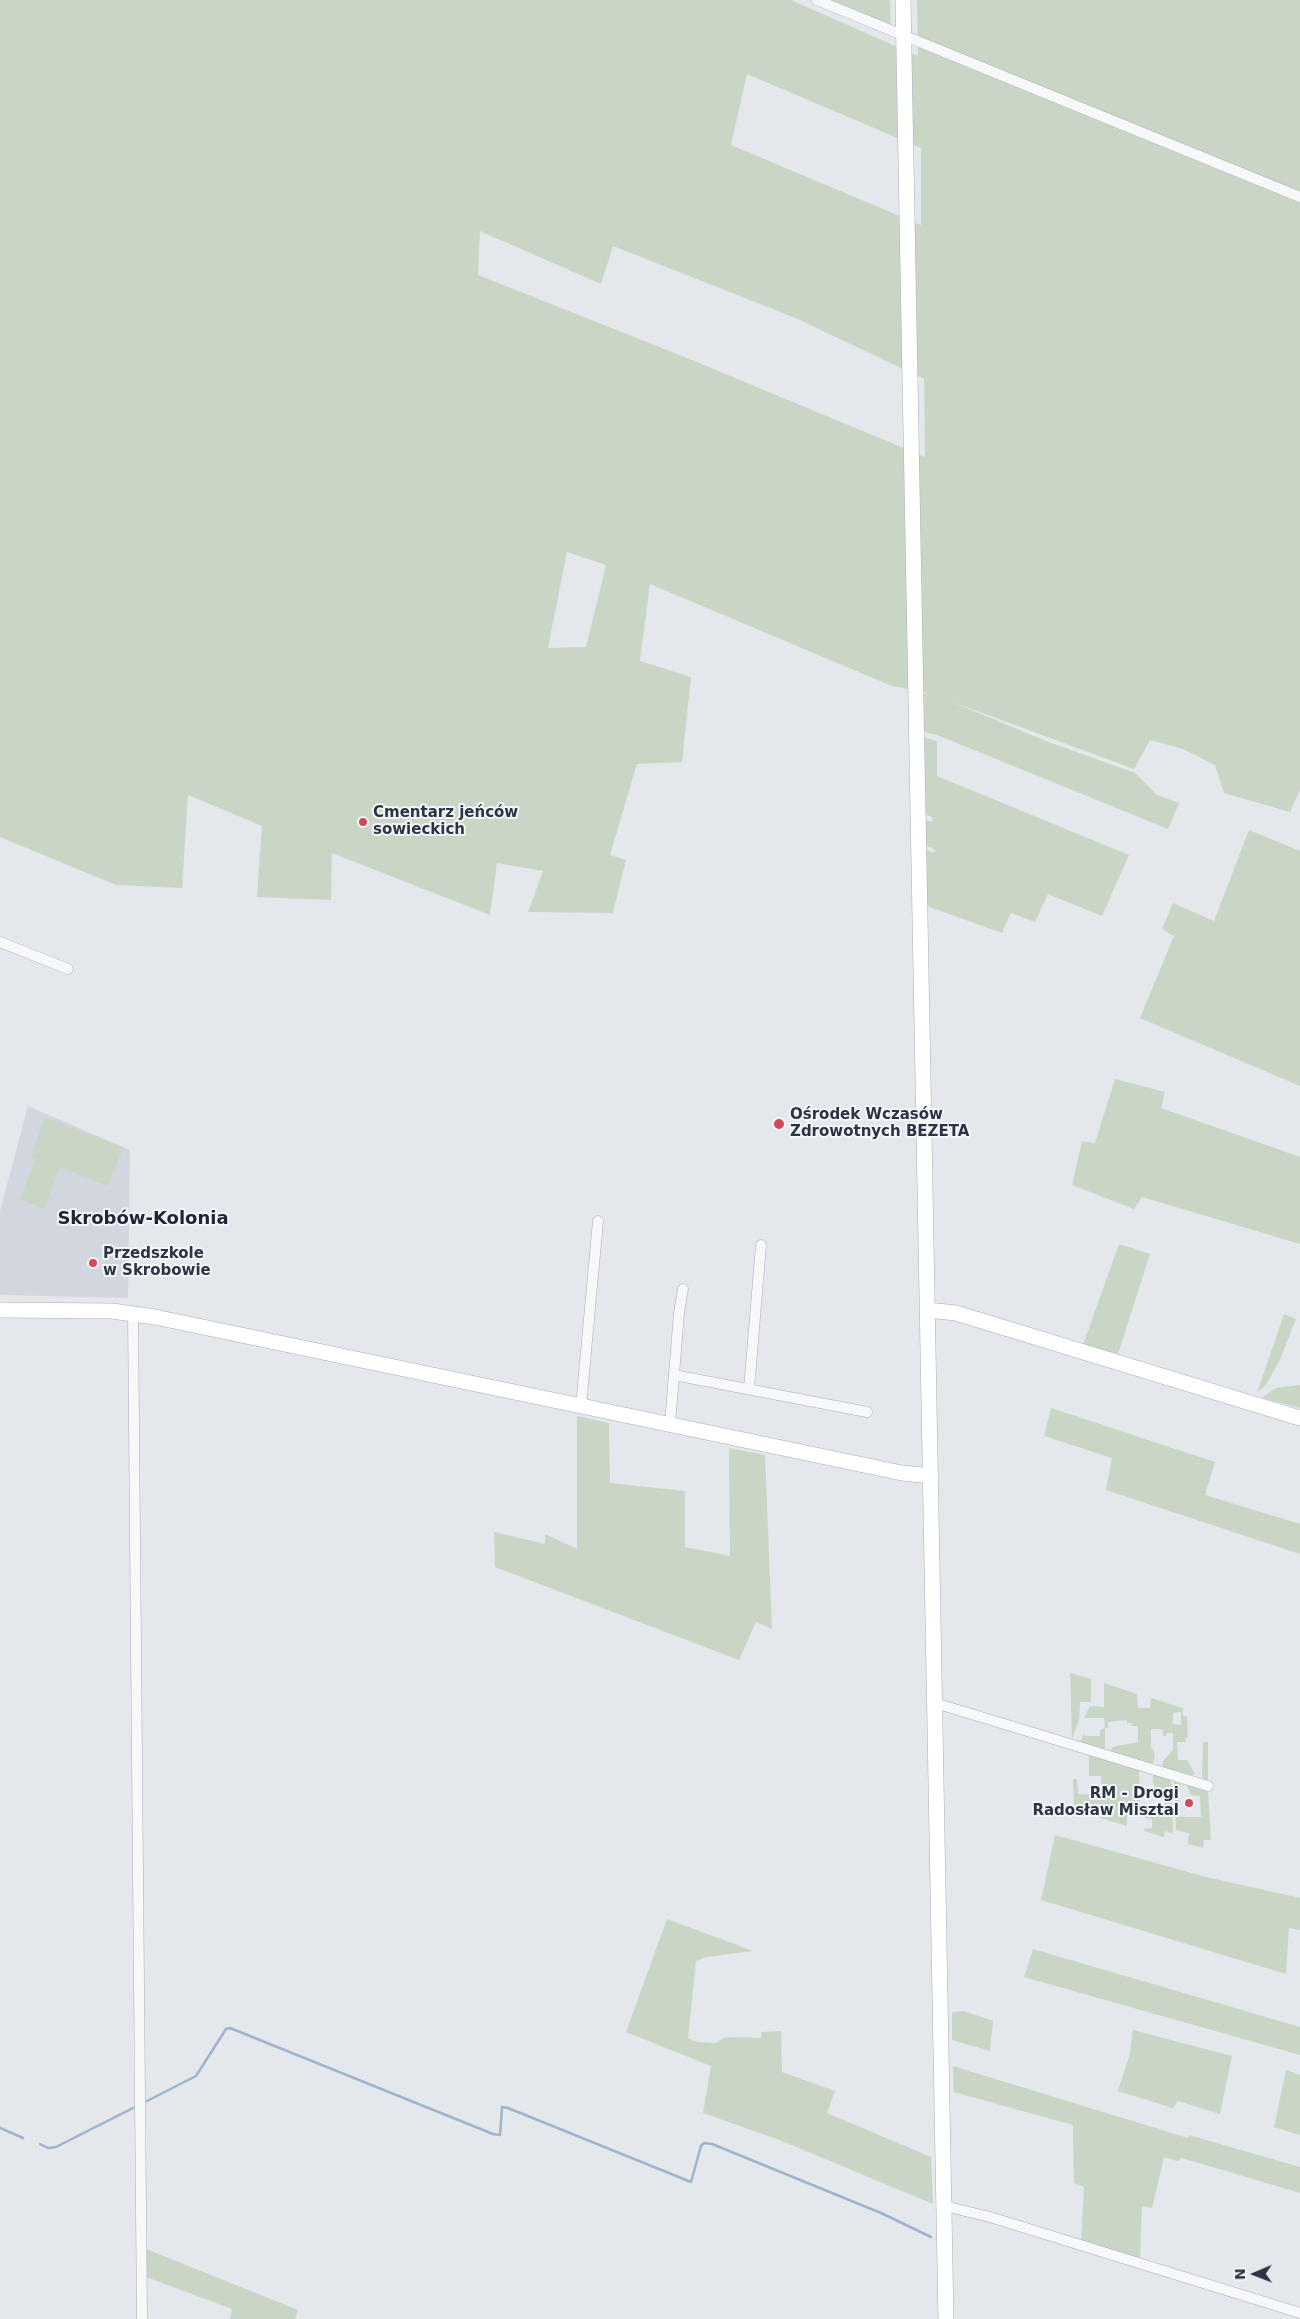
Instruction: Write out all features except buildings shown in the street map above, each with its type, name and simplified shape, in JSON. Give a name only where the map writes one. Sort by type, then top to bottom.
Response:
[{"type":"main road","points":[[903,0],[946,2319]]},
{"type":"main road","points":[[0,1310],[133,1313],[902,1473],[931,1476]]},
{"type":"main road","points":[[927,1310],[956,1312],[1300,1418]]},
{"type":"street","points":[[817,0],[1300,197]]},
{"type":"street","points":[[0,942],[68,969]]},
{"type":"street","points":[[581,1406],[598,1221]]},
{"type":"street","points":[[749,1389],[761,1245]]},
{"type":"street","points":[[670,1424],[683,1289]]},
{"type":"street","points":[[133,1313],[142,2319]]},
{"type":"street","points":[[674,1375],[866,1412]]},
{"type":"street","points":[[934,1703],[1208,1786]]},
{"type":"street","points":[[944,2206],[999,2220],[1300,2313]]},
{"type":"shaded area","points":[[28,1106],[130,1150],[128,1298],[0,1295],[0,1211]]},
{"type":"green space","points":[[0,0],[791,0],[918,56],[917,0],[1300,0],[1300,790],[1290,812],[1224,793],[1215,765],[1183,749],[1150,740],[1134,769],[950,701],[1046,741],[1135,773],[1157,795],[1179,803],[1168,829],[937,735],[927,733],[924,730],[921,701],[923,695],[928,693],[892,686],[650,584],[640,661],[691,677],[682,762],[637,764],[610,855],[626,860],[613,913],[528,912],[543,871],[497,863],[490,915],[332,853],[331,900],[257,897],[262,826],[188,795],[182,888],[116,885],[0,837]],"holes":[[[747,74],[921,148],[921,225],[731,145]],[[480,231],[601,284],[613,246],[798,319],[924,379],[925,457],[692,360],[478,275]],[[567,552],[606,565],[586,647],[548,648]]]},
{"type":"green space","points":[[832,0],[890,0],[891,25]]},
{"type":"green space","points":[[926,738],[937,741],[937,776],[1129,855],[1102,916],[1048,894],[1035,922],[1011,913],[1002,933],[927,906],[926,849],[933,853],[935,850],[926,845],[925,820],[932,822],[932,817],[925,814],[923,740]]},
{"type":"green space","points":[[1249,830],[1300,851],[1300,1086],[1140,1018],[1174,936],[1162,929],[1173,903],[1214,921]]},
{"type":"green space","points":[[1115,1079],[1165,1092],[1161,1108],[1300,1157],[1300,1244],[1142,1197],[1134,1209],[1072,1185],[1082,1141],[1095,1143]]},
{"type":"green space","points":[[45,1117],[123,1148],[108,1186],[60,1167],[44,1209],[20,1199],[36,1158],[31,1156]]},
{"type":"green space","points":[[1119,1244],[1150,1254],[1118,1354],[1083,1345]]},
{"type":"green space","points":[[1284,1314],[1296,1319],[1279,1362],[1265,1386],[1257,1393]]},
{"type":"green space","points":[[1300,1385],[1300,1408],[1262,1398],[1275,1388]]},
{"type":"green space","points":[[1051,1408],[1215,1462],[1205,1495],[1300,1524],[1300,1554],[1106,1490],[1112,1458],[1044,1436]]},
{"type":"green space","points":[[577,1416],[609,1423],[610,1483],[685,1491],[685,1547],[730,1556],[729,1448],[765,1455],[772,1629],[756,1622],[739,1660],[495,1567],[494,1532],[545,1544],[545,1534],[577,1549]]},
{"type":"green space","points":[[1070,1673],[1091,1679],[1091,1702],[1080,1702],[1079,1720],[1072,1739]]},
{"type":"green space","points":[[1104,1683],[1137,1694],[1138,1708],[1150,1708],[1151,1698],[1183,1708],[1183,1716],[1187,1716],[1188,1738],[1185,1738],[1186,1742],[1177,1742],[1178,1760],[1187,1760],[1195,1774],[1190,1775],[1162,1767],[1163,1761],[1173,1750],[1173,1733],[1167,1733],[1166,1736],[1163,1736],[1162,1729],[1151,1729],[1151,1748],[1155,1756],[1152,1765],[1111,1751],[1112,1747],[1138,1742],[1138,1726],[1132,1726],[1132,1723],[1127,1723],[1127,1720],[1108,1722],[1108,1728],[1105,1728],[1104,1718],[1084,1718],[1090,1706],[1104,1707]],"holes":[[[1181,1712],[1181,1725],[1173,1724],[1173,1713]]]},
{"type":"green space","points":[[1105,1728],[1105,1750],[1080,1743],[1084,1733],[1085,1736],[1100,1736],[1100,1730]]},
{"type":"green space","points":[[1203,1742],[1208,1742],[1208,1782],[1204,1780],[1202,1775]]},
{"type":"green space","points":[[1089,1752],[1139,1768],[1140,1806],[1127,1806],[1127,1826],[1074,1810],[1073,1779],[1077,1779],[1078,1794],[1102,1795],[1101,1776],[1089,1776]]},
{"type":"green space","points":[[1155,1774],[1171,1779],[1173,1834],[1165,1831],[1164,1837],[1144,1831],[1144,1829],[1152,1828],[1152,1819],[1145,1818],[1144,1807],[1150,1809],[1151,1813],[1164,1809],[1164,1792],[1156,1789],[1153,1783],[1153,1776]]},
{"type":"green space","points":[[1174,1782],[1181,1784],[1179,1794],[1180,1817],[1201,1817],[1200,1796],[1191,1795],[1187,1786],[1190,1784],[1208,1791],[1211,1840],[1204,1840],[1203,1848],[1188,1844],[1189,1833],[1176,1830]]},
{"type":"green space","points":[[1055,1835],[1206,1877],[1300,1898],[1300,1930],[1289,1928],[1286,1974],[1041,1900]]},
{"type":"green space","points":[[667,1919],[753,1951],[706,1957],[696,1961],[688,2038],[697,2042],[715,2043],[726,2037],[761,2038],[762,2032],[781,2031],[782,2072],[835,2091],[827,2113],[931,2157],[933,2204],[782,2141],[703,2113],[711,2066],[626,2032]]},
{"type":"green space","points":[[1033,1949],[1300,2027],[1300,2055],[1024,1977]]},
{"type":"green space","points":[[964,2011],[993,2021],[990,2051],[952,2040],[952,2012]]},
{"type":"green space","points":[[1133,2030],[1232,2056],[1220,2114],[1178,2101],[1173,2108],[1118,2091],[1130,2053]]},
{"type":"green space","points":[[953,2066],[1188,2138],[1189,2135],[1300,2167],[1300,2193],[1182,2158],[1177,2161],[1164,2157],[1152,2208],[1142,2206],[1140,2260],[1081,2242],[1084,2187],[1074,2183],[1073,2125],[954,2092]]},
{"type":"green space","points":[[1286,2070],[1300,2075],[1300,2135],[1274,2127]]},
{"type":"green space","points":[[146,2249],[298,2310],[295,2319],[230,2319],[232,2309],[146,2277]]},
{"type":"waterway","points":[[147,2101],[196,2076],[226,2029],[230,2028],[493,2134],[500,2135],[502,2107],[508,2108],[691,2182],[701,2146],[704,2143],[712,2144],[881,2213],[931,2237]]},
{"type":"waterway","points":[[40,2144],[48,2148],[56,2147],[133,2108]]},
{"type":"waterway","points":[[0,2128],[23,2138]]},
{"type":"place","name":"Cmentarz jeńców sowieckich","points":[[363,822]]},
{"type":"place","name":"Ośrodek Wczasów Zdrowotnych BEZETA","points":[[779,1124]]},
{"type":"place","name":"Przedszkole w Skrobowie","points":[[93,1263]]},
{"type":"place","name":"RM - Drogi Radosław Misztal","points":[[1189,1803]]},
{"type":"district","name":"Skrobów-Kolonia","points":[[143,1219]]}]
